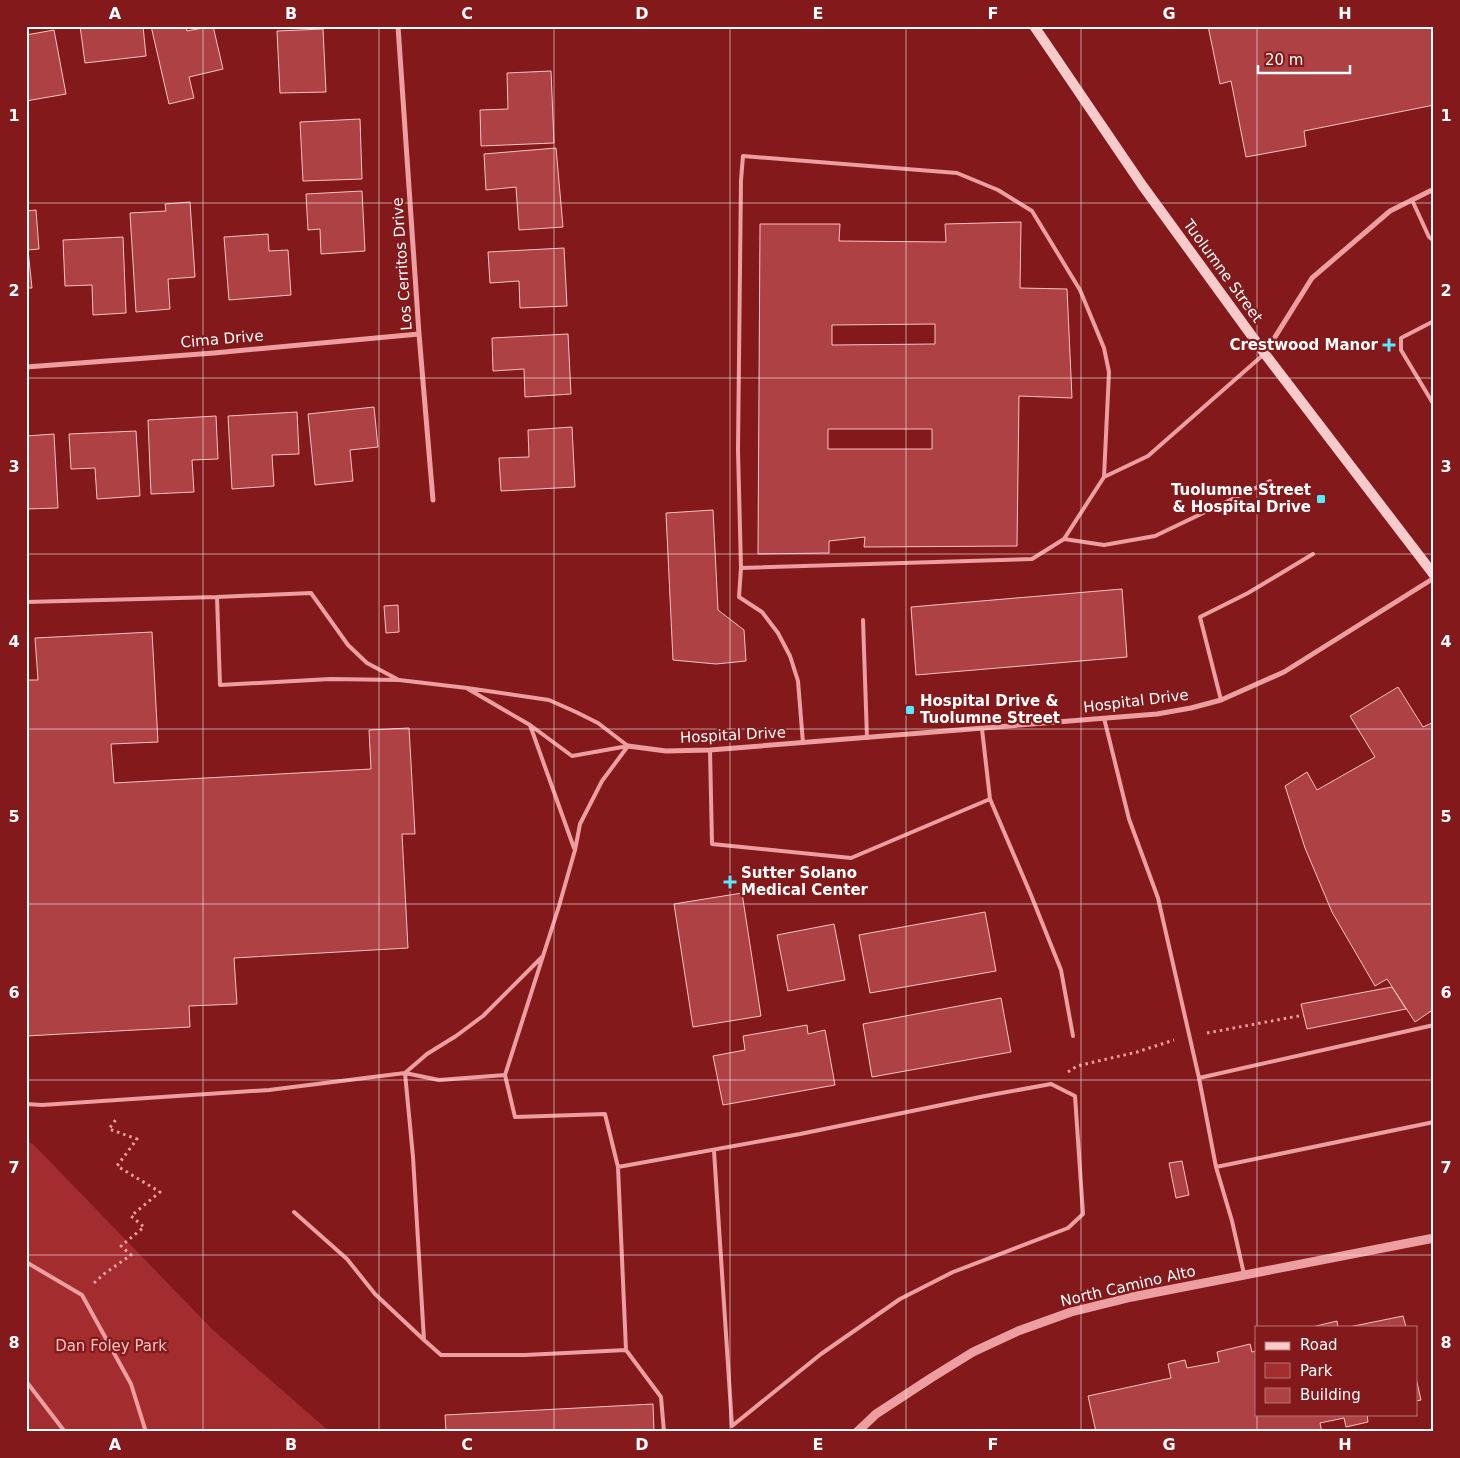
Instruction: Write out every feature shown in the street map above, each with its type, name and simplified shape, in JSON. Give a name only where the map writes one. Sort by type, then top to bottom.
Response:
[{"type":"main road","name":"Tuolumne Street","points":[[1034,26],[1142,185],[1265,354],[1434,577]]},
{"type":"street","name":"Los Cerritos Drive","points":[[398,26],[434,500]]},
{"type":"street","points":[[1265,354],[1312,278],[1390,210],[1434,189]]},
{"type":"street","name":"Cima Drive","points":[[26,366],[214,353],[420,334]]},
{"type":"street","name":"Hospital Drive","points":[[628,746],[666,751],[710,750],[1157,714],[1191,708],[1221,700],[1284,672],[1434,577]]},
{"type":"street","name":"North Camino Alto","points":[[857,1432],[876,1414],[973,1352],[1018,1331],[1071,1312],[1132,1297],[1244,1274],[1434,1238]]},
{"type":"lane","points":[[741,568],[1032,559],[1064,539],[1104,477],[1109,372],[1104,348],[1080,290],[1032,211],[998,190],[957,173],[743,156],[741,180],[738,450],[741,568],[739,597],[762,612],[778,633],[790,656],[798,681],[803,743]]},
{"type":"lane","points":[[1412,200],[1429,237],[1434,241]]},
{"type":"lane","points":[[1434,320],[1401,338],[1401,350],[1434,405]]},
{"type":"lane","points":[[1104,477],[1148,456],[1265,354]]},
{"type":"lane","points":[[1064,539],[1104,546],[1155,536],[1270,481]]},
{"type":"lane","points":[[1221,700],[1200,617],[1248,593],[1313,554]]},
{"type":"lane","points":[[26,602],[310,593],[348,645],[367,663],[399,680]]},
{"type":"lane","points":[[217,597],[220,685],[330,679],[399,680],[549,700],[598,723],[628,746]]},
{"type":"lane","points":[[863,620],[867,738]]},
{"type":"lane","points":[[466,688],[530,725],[572,756],[628,746]]},
{"type":"lane","points":[[1104,718],[1129,818],[1158,898],[1200,1078],[1216,1168],[1232,1221],[1244,1274]]},
{"type":"lane","points":[[530,725],[575,850]]},
{"type":"lane","points":[[982,729],[990,799],[1061,970],[1073,1036]]},
{"type":"lane","points":[[628,746],[602,781],[580,824],[575,850],[559,906],[504,1075],[515,1117],[606,1114],[618,1167],[626,1350],[661,1397],[664,1432]]},
{"type":"lane","points":[[710,750],[712,844],[850,858],[990,799]]},
{"type":"lane","points":[[405,1073],[427,1054],[483,1016],[543,955]]},
{"type":"lane","points":[[1200,1078],[1434,1025]]},
{"type":"lane","points":[[405,1073],[413,1157],[424,1340]]},
{"type":"lane","points":[[26,1104],[42,1105],[269,1090],[405,1073],[439,1080],[504,1075]]},
{"type":"lane","points":[[618,1167],[714,1151],[1051,1084],[1075,1096],[1083,1214],[1068,1228],[953,1272],[900,1299],[821,1354],[732,1426],[714,1151]]},
{"type":"lane","points":[[1216,1168],[1434,1122]]},
{"type":"lane","points":[[294,1212],[347,1259],[375,1294],[441,1355],[626,1350]]},
{"type":"lane","points":[[26,1262],[82,1295],[131,1384],[146,1432]]},
{"type":"lane","points":[[26,1382],[65,1432]]},
{"type":"path","points":[[104,1274],[131,1255],[121,1246],[144,1227],[131,1216],[160,1192],[117,1166],[137,1139],[109,1129],[133,1098]]},
{"type":"green space","name":"Dan Foley Park","points":[[26,1141],[33,1144],[212,1329],[330,1432],[26,1432]]},
{"type":"building","points":[[80,26],[143,26],[146,56],[85,63]]},
{"type":"building","points":[[151,26],[186,26],[187,31],[213,26],[223,69],[189,77],[194,98],[169,104]]},
{"type":"building","points":[[1208,26],[1434,26],[1434,105],[1304,131],[1306,146],[1246,157],[1231,81],[1220,84]]},
{"type":"building","points":[[323,29],[326,92],[280,93],[277,31]]},
{"type":"building","points":[[54,30],[66,94],[26,101],[26,35]]},
{"type":"building","points":[[551,71],[554,143],[481,146],[480,110],[508,109],[507,73]]},
{"type":"building","points":[[360,119],[362,179],[303,181],[300,122]]},
{"type":"building","points":[[556,148],[563,227],[519,230],[516,187],[486,190],[484,154]]},
{"type":"building","points":[[362,191],[365,251],[321,254],[320,229],[308,230],[306,194]]},
{"type":"building","points":[[190,202],[195,277],[168,279],[170,309],[136,312],[130,213],[166,211],[165,204]]},
{"type":"building","points":[[36,210],[39,249],[28,250],[32,288],[26,288],[26,211]]},
{"type":"building","points":[[1021,222],[1020,288],[1067,289],[1072,398],[1019,396],[1017,546],[864,547],[865,537],[829,541],[829,553],[758,554],[760,224],[840,224],[839,241],[946,242],[945,224]],"holes":[[[935,324],[935,344],[832,345],[832,325]],[[828,429],[932,429],[932,449],[828,449]]]},
{"type":"building","points":[[268,234],[269,251],[288,250],[291,295],[229,300],[224,237]]},
{"type":"building","points":[[123,237],[126,313],[93,315],[92,285],[65,286],[63,240]]},
{"type":"building","points":[[564,248],[567,306],[520,308],[519,281],[490,283],[488,252]]},
{"type":"building","points":[[568,334],[571,394],[525,397],[524,369],[493,371],[492,338]]},
{"type":"building","points":[[374,407],[378,447],[350,450],[353,481],[315,485],[308,414]]},
{"type":"building","points":[[297,412],[299,454],[272,455],[274,486],[232,489],[228,416]]},
{"type":"building","points":[[216,416],[218,459],[192,460],[194,492],[151,494],[148,420]]},
{"type":"building","points":[[572,427],[575,487],[501,491],[499,458],[529,457],[528,430]]},
{"type":"building","points":[[136,431],[140,496],[97,499],[95,468],[71,469],[69,434]]},
{"type":"building","points":[[54,434],[58,508],[26,509],[26,436]]},
{"type":"building","points":[[713,510],[718,610],[744,630],[746,661],[716,664],[673,660],[666,513]]},
{"type":"building","points":[[1122,589],[1127,657],[916,675],[911,607]]},
{"type":"building","points":[[398,605],[399,632],[386,633],[384,606]]},
{"type":"building","points":[[152,632],[158,742],[111,744],[114,783],[371,769],[369,730],[409,728],[415,834],[402,834],[408,948],[234,958],[237,1004],[189,1006],[190,1027],[26,1036],[26,680],[38,680],[35,638]]},
{"type":"building","points":[[1398,687],[1423,727],[1434,722],[1434,1009],[1415,1022],[1387,979],[1375,986],[1332,912],[1305,848],[1285,786],[1307,772],[1317,790],[1375,757],[1350,716]]},
{"type":"building","points":[[742,893],[761,1016],[693,1027],[674,904]]},
{"type":"building","points":[[985,912],[996,971],[870,993],[859,935]]},
{"type":"building","points":[[834,924],[845,980],[788,991],[777,935]]},
{"type":"building","points":[[1392,987],[1406,1009],[1307,1029],[1301,1004]]},
{"type":"building","points":[[1001,998],[1011,1052],[872,1077],[863,1024]]},
{"type":"building","points":[[807,1025],[808,1034],[825,1030],[835,1085],[723,1105],[713,1056],[745,1050],[743,1036]]},
{"type":"building","points":[[1182,1161],[1189,1195],[1176,1198],[1169,1163]]},
{"type":"building","points":[[1403,1316],[1406,1326],[1354,1326]]},
{"type":"building","points":[[1337,1321],[1338,1326],[1316,1326]]},
{"type":"building","points":[[1250,1344],[1252,1352],[1255,1351],[1255,1416],[1367,1416],[1368,1422],[1346,1427],[1344,1418],[1320,1423],[1322,1432],[1096,1432],[1088,1396],[1171,1378],[1168,1364],[1185,1360],[1187,1368],[1219,1362],[1217,1352]]},
{"type":"building","points":[[1418,1387],[1421,1400],[1418,1401]]},
{"type":"building","points":[[653,1404],[654,1432],[446,1432],[445,1415]]},
{"type":"place","name":"Crestwood Manor","points":[[1389,345]]},
{"type":"place","name":"Tuolumne Street & Hospital Drive","points":[[1321,499]]},
{"type":"place","name":"Hospital Drive & Tuolumne Street","points":[[910,710]]},
{"type":"place","name":"Sutter Solano Medical Center","points":[[730,882]]}]
